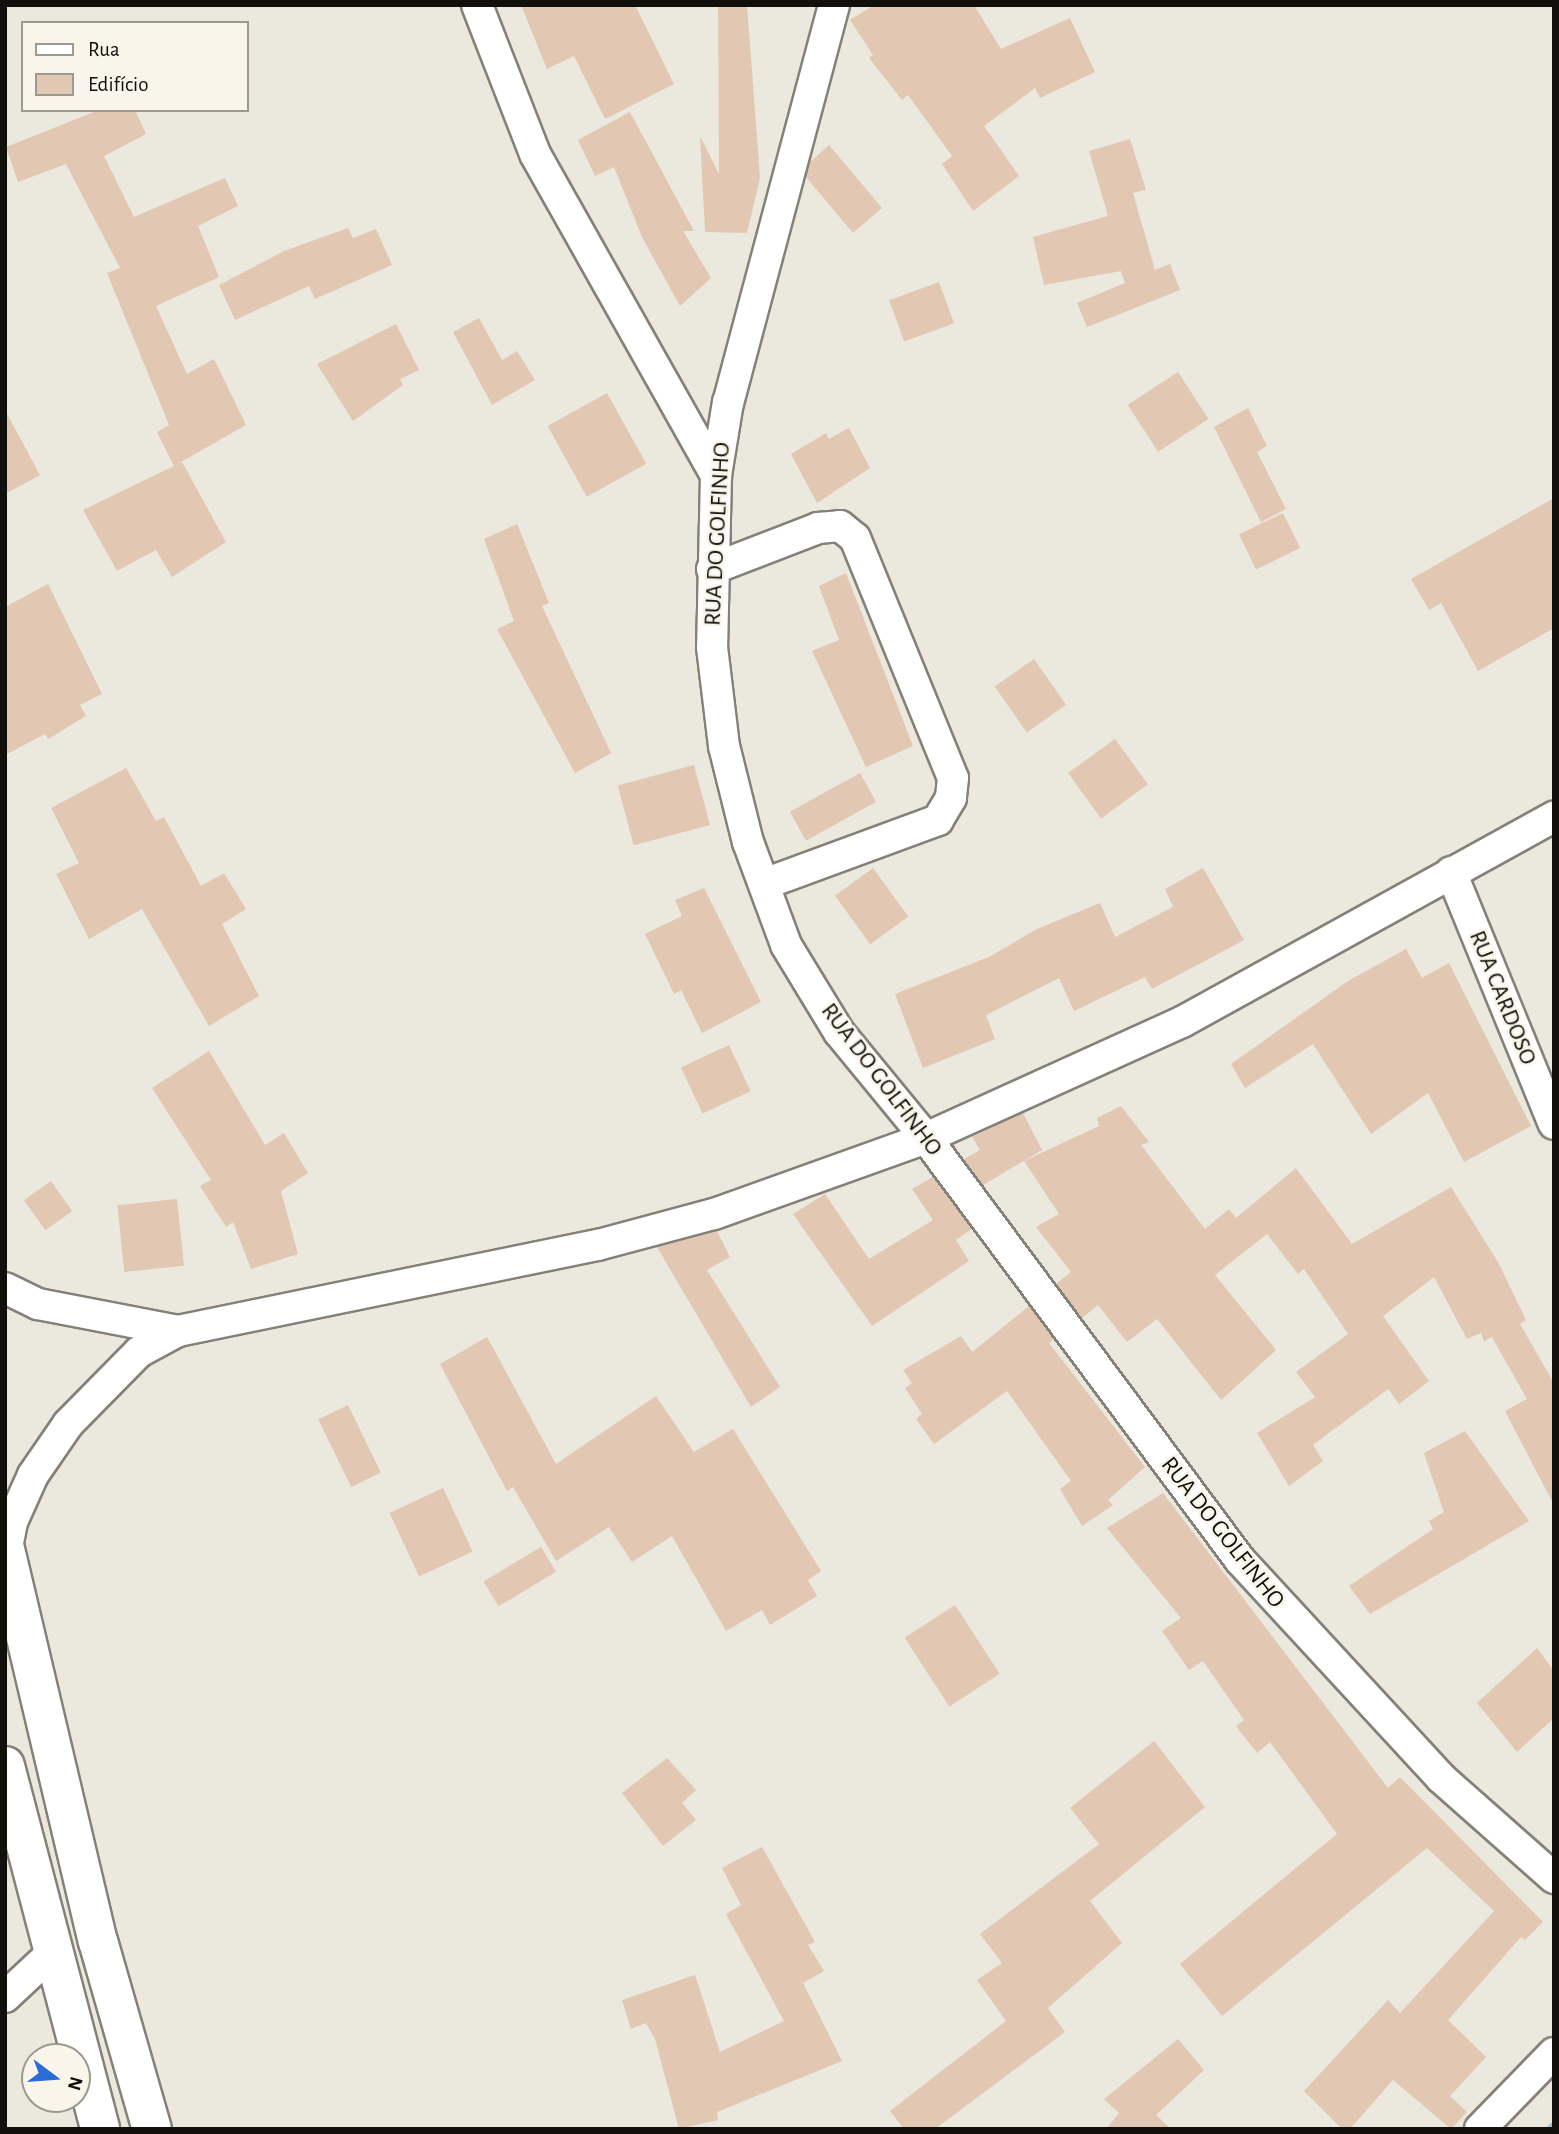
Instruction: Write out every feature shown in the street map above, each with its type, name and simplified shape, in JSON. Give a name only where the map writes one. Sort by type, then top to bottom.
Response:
[{"type":"main road","points":[[6,1551],[98,1941],[152,2129]]},
{"type":"main road","points":[[5,1766],[51,1954],[100,2129]]},
{"type":"street","points":[[477,5],[535,154],[716,475]]},
{"type":"street","name":"RUA DO GOLFINHO","points":[[834,5],[728,402],[716,475],[712,647],[724,746],[764,884],[786,945],[839,1032],[926,1138],[1240,1560],[1441,1778],[1554,1878]]},
{"type":"street","points":[[712,569],[818,528],[840,526],[855,538],[953,778],[951,798],[938,820],[764,884]]},
{"type":"street","points":[[6,1551],[12,1522],[33,1475],[68,1424],[139,1352],[178,1331],[598,1245],[714,1214],[926,1138],[1182,1022],[1554,817]]},
{"type":"street","name":"RUA CARDOSO","points":[[1451,872],[1554,1124]]},
{"type":"street","points":[[5,1287],[38,1304],[178,1331]]},
{"type":"street","points":[[5,1997],[51,1954]]},
{"type":"street","points":[[1480,2129],[1554,2053]]},
{"type":"building","points":[[521,5],[635,5],[674,84],[605,119],[574,56],[547,69]]},
{"type":"building","points":[[718,5],[747,5],[760,178],[747,233],[705,232],[700,136],[719,174]]},
{"type":"building","points":[[874,5],[974,5],[1001,49],[1070,18],[1095,72],[1040,98],[1035,88],[984,126],[1019,176],[973,211],[942,164],[952,156],[908,95],[902,100],[869,58],[873,55],[850,20]]},
{"type":"building","points":[[94,112],[136,112],[146,134],[104,156],[134,217],[225,178],[238,206],[198,226],[219,277],[156,306],[187,374],[214,359],[246,425],[174,466],[157,432],[169,425],[107,273],[120,268],[66,164],[18,182],[6,147]]},
{"type":"building","points":[[630,112],[694,231],[683,231],[711,278],[680,306],[642,237],[614,167],[595,176],[578,140]]},
{"type":"building","points":[[1130,139],[1146,190],[1133,193],[1155,270],[1170,264],[1180,290],[1087,327],[1077,303],[1125,283],[1121,271],[1044,285],[1033,237],[1108,216],[1089,151]]},
{"type":"building","points":[[829,145],[882,208],[853,233],[806,177],[810,162]]},
{"type":"building","points":[[348,228],[353,238],[376,229],[392,265],[315,299],[309,286],[235,320],[219,285],[284,251]]},
{"type":"building","points":[[939,282],[954,323],[904,341],[889,300]]},
{"type":"building","points":[[479,318],[502,360],[517,351],[535,380],[492,405],[453,332]]},
{"type":"building","points":[[396,324],[419,370],[400,379],[403,385],[353,421],[317,364]]},
{"type":"building","points":[[1178,372],[1208,419],[1158,452],[1128,405]]},
{"type":"building","points":[[607,393],[646,464],[587,497],[548,426]]},
{"type":"building","points":[[1248,408],[1267,446],[1257,452],[1286,509],[1261,522],[1214,427]]},
{"type":"building","points":[[5,410],[40,475],[5,494]]},
{"type":"building","points":[[849,428],[870,468],[817,503],[791,454],[826,433],[829,439]]},
{"type":"building","points":[[182,462],[226,542],[172,577],[156,550],[117,571],[83,510]]},
{"type":"building","points":[[1554,498],[1554,628],[1478,671],[1441,603],[1429,610],[1411,579]]},
{"type":"building","points":[[1283,513],[1300,548],[1256,570],[1239,534]]},
{"type":"building","points":[[517,524],[549,603],[542,606],[611,753],[575,773],[497,629],[514,621],[484,539]]},
{"type":"building","points":[[846,573],[913,746],[866,767],[812,651],[839,640],[819,586]]},
{"type":"building","points":[[48,584],[102,694],[80,705],[86,716],[48,739],[45,734],[5,755],[5,607]]},
{"type":"building","points":[[1034,659],[1066,705],[1027,732],[995,687]]},
{"type":"building","points":[[1115,739],[1148,784],[1101,818],[1068,773]]},
{"type":"building","points":[[694,765],[710,825],[634,845],[618,785]]},
{"type":"building","points":[[126,768],[156,821],[164,817],[201,886],[224,873],[246,909],[222,924],[259,996],[209,1026],[142,909],[89,939],[56,874],[79,863],[51,808]]},
{"type":"building","points":[[860,773],[876,802],[806,841],[790,812]]},
{"type":"building","points":[[873,868],[908,917],[870,944],[835,896]]},
{"type":"building","points":[[1203,868],[1244,940],[1152,989],[1145,977],[1074,1011],[1059,978],[986,1015],[995,1039],[923,1068],[895,994],[991,956],[1037,929],[1100,903],[1115,937],[1173,907],[1165,889]]},
{"type":"building","points":[[704,888],[761,1002],[702,1033],[681,990],[674,994],[645,934],[682,916],[675,900]]},
{"type":"building","points":[[1406,949],[1422,978],[1449,963],[1531,1126],[1464,1162],[1428,1093],[1371,1134],[1313,1044],[1245,1088],[1231,1064],[1348,981]]},
{"type":"building","points":[[729,1045],[751,1091],[703,1114],[681,1067]]},
{"type":"building","points":[[209,1051],[265,1145],[284,1133],[308,1173],[281,1191],[298,1254],[251,1269],[233,1222],[226,1227],[200,1186],[211,1180],[152,1088]]},
{"type":"building","points":[[1121,1106],[1149,1142],[1141,1145],[1205,1229],[1229,1209],[1236,1218],[1296,1168],[1352,1244],[1451,1187],[1498,1262],[1526,1320],[1520,1324],[1554,1383],[1554,1505],[1505,1411],[1527,1399],[1492,1337],[1484,1341],[1481,1333],[1467,1339],[1434,1277],[1383,1316],[1429,1381],[1399,1404],[1388,1389],[1313,1445],[1323,1461],[1289,1486],[1257,1433],[1315,1397],[1296,1372],[1348,1334],[1304,1269],[1298,1274],[1267,1234],[1215,1275],[1276,1350],[1221,1400],[1157,1319],[1127,1342],[1098,1305],[1082,1318],[1056,1284],[1071,1272],[1036,1227],[1059,1214],[1024,1161],[1099,1126],[1097,1118]]},
{"type":"building","points":[[1023,1113],[1042,1150],[983,1185],[964,1159],[980,1150],[972,1137]]},
{"type":"building","points":[[933,1177],[972,1229],[956,1240],[969,1261],[872,1326],[793,1214],[825,1194],[869,1259],[933,1220],[912,1189]]},
{"type":"building","points":[[51,1181],[72,1211],[45,1230],[24,1200]]},
{"type":"building","points":[[177,1199],[184,1266],[124,1272],[117,1205]]},
{"type":"building","points":[[717,1231],[730,1257],[707,1270],[780,1387],[751,1407],[657,1247]]},
{"type":"building","points":[[1029,1306],[1054,1339],[1049,1343],[1145,1467],[1108,1500],[1113,1505],[1082,1526],[1060,1489],[1071,1481],[1007,1391],[934,1444],[916,1419],[922,1414],[905,1388],[912,1383],[903,1370],[961,1336],[972,1352]]},
{"type":"building","points":[[487,1337],[556,1464],[656,1396],[694,1452],[733,1429],[821,1571],[808,1580],[817,1596],[770,1625],[762,1610],[726,1631],[672,1536],[632,1562],[609,1527],[556,1561],[513,1487],[507,1491],[440,1364]]},
{"type":"building","points":[[348,1405],[381,1472],[351,1487],[318,1419]]},
{"type":"building","points":[[1465,1431],[1529,1521],[1370,1614],[1349,1586],[1433,1529],[1429,1521],[1444,1512],[1424,1453]]},
{"type":"building","points":[[443,1488],[473,1551],[419,1576],[390,1513]]},
{"type":"building","points":[[1163,1493],[1388,1788],[1400,1777],[1543,1922],[1525,1940],[1521,1937],[1448,2020],[1486,2057],[1450,2096],[1467,2112],[1451,2129],[1393,2080],[1350,2129],[1342,2129],[1304,2091],[1388,2000],[1400,2013],[1494,1911],[1427,1848],[1222,2016],[1180,1964],[1337,1834],[1270,1742],[1257,1753],[1236,1726],[1244,1720],[1203,1661],[1189,1670],[1162,1631],[1181,1618],[1107,1528]]},
{"type":"building","points":[[541,1547],[556,1572],[499,1606],[484,1582]]},
{"type":"building","points":[[955,1605],[1000,1674],[949,1706],[905,1638]]},
{"type":"building","points":[[1537,1648],[1554,1671],[1554,1718],[1517,1752],[1477,1703]]},
{"type":"building","points":[[1154,1741],[1205,1807],[1090,1901],[1122,1943],[1048,2008],[1065,2032],[935,2129],[904,2129],[890,2111],[1006,2021],[977,1980],[1002,1963],[980,1934],[1099,1844],[1070,1808]]},
{"type":"building","points":[[667,1758],[696,1790],[682,1803],[696,1820],[663,1846],[622,1793]]},
{"type":"building","points":[[762,1847],[815,1942],[808,1945],[824,1971],[803,1983],[842,2061],[717,2112],[718,2120],[679,2129],[655,2039],[646,2023],[631,2029],[622,2000],[695,1975],[720,2052],[784,2021],[726,1914],[741,1905],[722,1868]]},
{"type":"building","points":[[1178,2039],[1204,2070],[1156,2115],[1171,2129],[1106,2129],[1119,2113],[1104,2099]]}]
